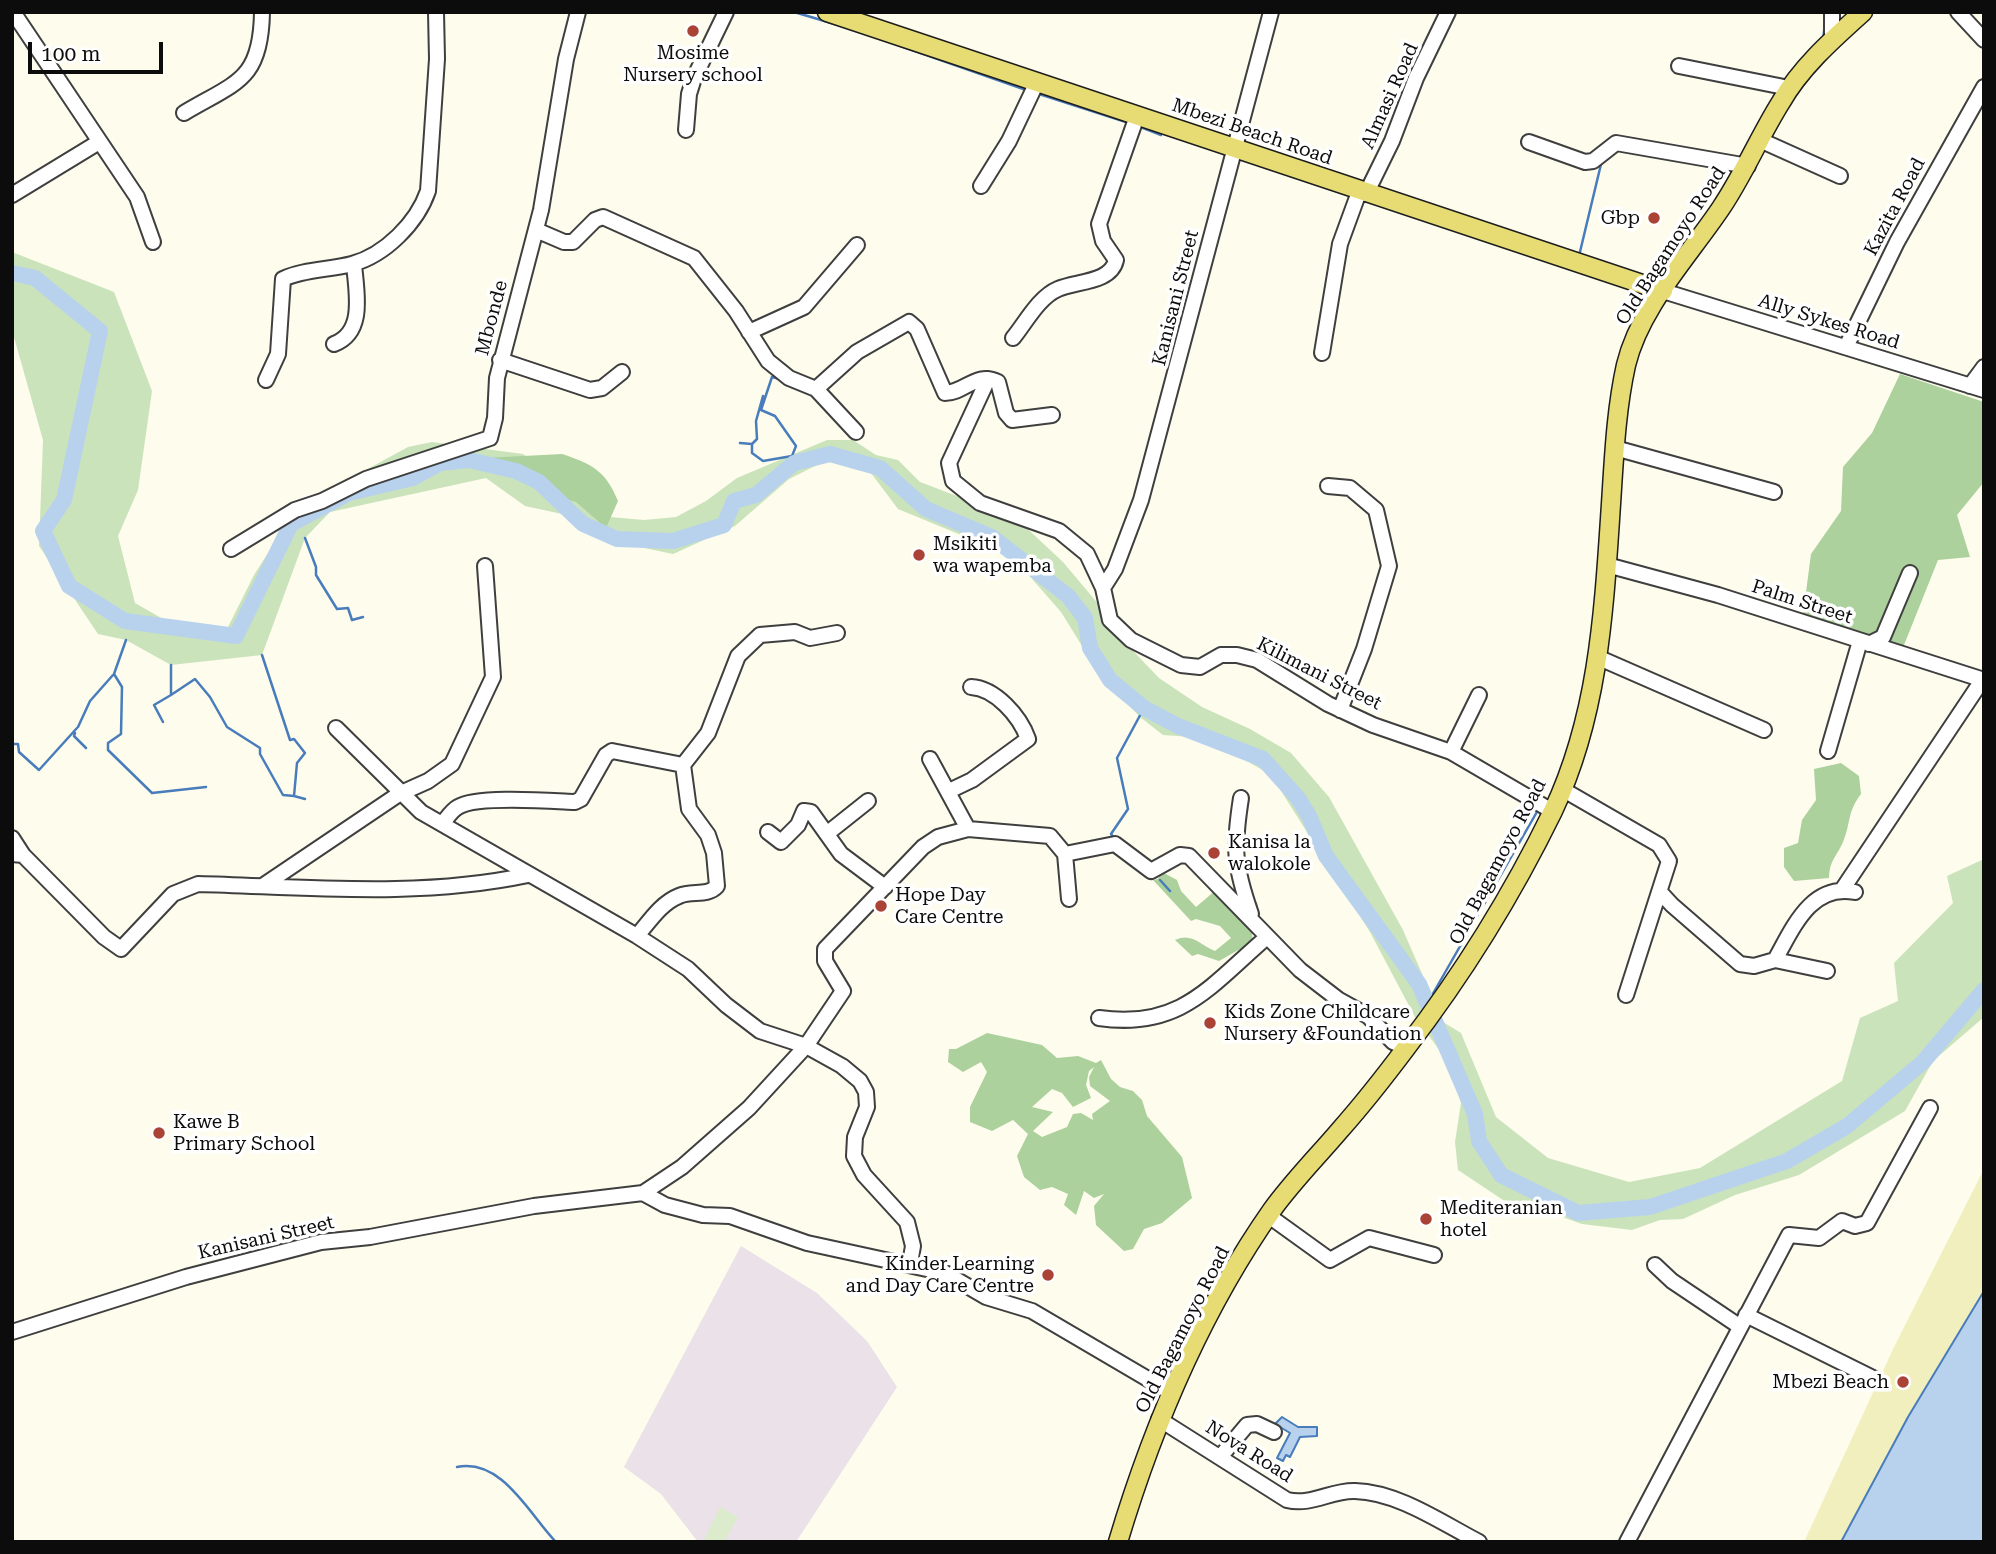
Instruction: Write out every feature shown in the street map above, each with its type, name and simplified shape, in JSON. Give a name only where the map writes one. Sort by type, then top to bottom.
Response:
[{"type":"main road","name":"Mbezi Beach Road","points":[[827,12],[1663,291]]},
{"type":"main road","name":"Old Bagamoyo Road","points":[[1118,1542],[1170,1392],[1269,1216],[1420,1030],[1497,915],[1552,811],[1583,734],[1597,657],[1615,448],[1627,362],[1639,329],[1748,166],[1789,89],[1832,41],[1863,12]]},
{"type":"street","points":[[13,12],[137,197],[153,242]]},
{"type":"street","points":[[184,113],[228,91],[253,65],[260,47],[262,12]]},
{"type":"street","points":[[266,380],[278,354],[283,279],[354,264],[380,251],[401,234],[424,204],[428,191],[436,12]]},
{"type":"street","name":"Mbonde","points":[[231,549],[252,538],[281,516],[366,479],[490,438],[500,360],[536,230],[566,59],[578,12]]},
{"type":"street","points":[[686,130],[689,94],[694,78],[726,12]]},
{"type":"street","name":"Kanisani Street","points":[[1103,588],[1115,569],[1141,500],[1271,12]]},
{"type":"street","name":"Almasi Road","points":[[1322,353],[1340,244],[1363,193],[1392,141],[1416,78],[1448,12]]},
{"type":"street","points":[[1832,12],[1832,41]]},
{"type":"street","points":[[1958,12],[1984,40]]},
{"type":"street","points":[[1679,66],[1789,89]]},
{"type":"street","points":[[981,186],[1009,141],[1037,82]]},
{"type":"street","name":"Kazita Road","points":[[1846,347],[1896,242],[1984,87]]},
{"type":"street","points":[[1013,338],[1048,294],[1106,275],[1114,268],[1115,260],[1103,241],[1098,224],[1137,116]]},
{"type":"street","points":[[1760,140],[1840,176]]},
{"type":"street","points":[[12,195],[99,142]]},
{"type":"street","points":[[1529,142],[1585,162],[1593,161],[1616,143],[1748,166]]},
{"type":"street","points":[[536,230],[564,242],[573,242],[595,220],[603,217],[688,255],[702,266],[780,373],[816,389],[856,432]]},
{"type":"street","points":[[749,332],[804,307],[857,245]]},
{"type":"street","points":[[334,344],[344,340],[354,326],[358,302],[354,264]]},
{"type":"street","name":"Ally Sykes Road","points":[[1663,291],[1977,388]]},
{"type":"street","points":[[816,389],[857,352],[906,322],[917,329],[945,393],[976,380],[988,379],[998,383],[1006,413],[1012,420],[1052,415]]},
{"type":"street","points":[[500,360],[590,390],[602,388],[622,372]]},
{"type":"street","points":[[1977,388],[1984,367]]},
{"type":"street","name":"Kilimani Street","points":[[988,379],[950,463],[948,469],[953,481],[980,503],[1059,531],[1087,554],[1103,588],[1110,620],[1131,640],[1163,659],[1200,667],[1221,655],[1237,655],[1257,660],[1340,710],[1451,752],[1552,811]]},
{"type":"street","points":[[1615,448],[1774,492]]},
{"type":"street","points":[[1328,486],[1350,488],[1376,510],[1389,566],[1364,649],[1340,710]]},
{"type":"street","points":[[264,885],[399,794],[429,781],[452,764],[494,677],[485,565]]},
{"type":"street","name":"Palm Street","points":[[1607,565],[1718,595],[1983,680]]},
{"type":"street","points":[[1828,751],[1865,643],[1883,636],[1910,573]]},
{"type":"street","points":[[683,765],[708,733],[738,656],[760,635],[795,632],[810,638],[837,633]]},
{"type":"street","points":[[1597,657],[1764,730]]},
{"type":"street","points":[[1775,960],[1803,912],[1827,893],[1848,891],[1983,680]]},
{"type":"street","points":[[949,792],[972,780],[1028,739],[997,695],[983,688],[971,687]]},
{"type":"street","points":[[1451,752],[1479,695]]},
{"type":"street","points":[[336,728],[399,794],[421,812],[637,936],[688,969],[726,1005],[760,1031],[806,1046],[842,1066],[860,1081],[866,1092],[867,1107],[855,1137],[854,1156],[864,1175],[907,1222],[914,1246],[911,1263]]},
{"type":"street","points":[[443,823],[460,805],[498,800],[575,802],[581,799],[606,755],[612,751],[683,765]]},
{"type":"street","points":[[930,759],[968,829]]},
{"type":"street","points":[[637,936],[670,901],[682,894],[707,892],[717,886],[714,853],[708,835],[687,801],[683,765]]},
{"type":"street","points":[[1562,789],[1659,845],[1669,861],[1626,995]]},
{"type":"street","points":[[1241,798],[1233,846],[1237,875],[1252,919]]},
{"type":"street","points":[[828,832],[868,801]]},
{"type":"street","points":[[768,832],[781,842],[798,825],[804,811],[811,812],[828,832],[841,854],[885,887]]},
{"type":"street","points":[[1069,899],[1065,854],[1050,836],[968,829],[938,837],[923,846],[825,949],[825,961],[844,991],[806,1046],[749,1108],[682,1167],[643,1193],[665,1206],[703,1214],[730,1216],[807,1243],[911,1263],[945,1273],[986,1297],[1032,1311],[1170,1392]]},
{"type":"street","points":[[12,838],[18,855],[104,937],[121,949],[153,913],[186,887],[264,885],[418,890],[485,884],[528,875]]},
{"type":"street","points":[[1065,854],[1115,844],[1151,871],[1184,855],[1194,860],[1308,976],[1339,1000],[1368,1016],[1393,1042],[1406,1048]]},
{"type":"street","points":[[1660,892],[1740,964],[1754,966],[1775,960],[1828,971]]},
{"type":"street","points":[[1099,1018],[1137,1021],[1188,1006],[1267,937]]},
{"type":"street","points":[[1627,1542],[1788,1235],[1819,1238],[1842,1221],[1854,1226],[1867,1223],[1930,1108]]},
{"type":"street","name":"Kanisani Street","points":[[12,1332],[186,1277],[321,1242],[370,1237],[534,1206],[643,1193]]},
{"type":"street","points":[[1269,1216],[1330,1260],[1369,1238],[1434,1255]]},
{"type":"street","points":[[1655,1265],[1672,1281],[1742,1320],[1875,1379]]},
{"type":"street","name":"Nova Road","points":[[1159,1419],[1287,1500],[1309,1502],[1352,1490],[1370,1492],[1389,1497],[1479,1542]]},
{"type":"street","points":[[1221,1456],[1247,1425],[1257,1424],[1274,1433]]},
{"type":"shaded area","points":[[741,1246],[817,1293],[867,1341],[897,1387],[796,1542],[698,1542],[661,1494],[624,1467]]},
{"type":"green space","points":[[12,252],[114,292],[152,391],[138,490],[118,536],[135,603],[177,627],[228,627],[254,575],[280,534],[320,495],[408,447],[432,442],[523,454],[582,493],[610,517],[644,520],[676,517],[706,501],[737,478],[827,440],[853,440],[876,455],[898,460],[920,482],[1017,519],[1063,562],[1100,606],[1115,632],[1159,678],[1202,707],[1250,729],[1291,753],[1329,797],[1403,930],[1443,1022],[1461,1033],[1496,1117],[1548,1158],[1629,1182],[1700,1168],[1842,1081],[1860,1018],[1898,1001],[1894,963],[1953,903],[1947,876],[1984,859],[1984,1017],[1933,1061],[1905,1111],[1799,1175],[1735,1195],[1683,1219],[1660,1220],[1632,1230],[1582,1224],[1537,1208],[1512,1206],[1458,1170],[1455,1142],[1461,1103],[1446,1059],[1415,1017],[1370,932],[1271,775],[1207,738],[1163,735],[1140,717],[1100,675],[1061,612],[1012,556],[898,509],[871,473],[844,458],[825,461],[789,479],[735,526],[673,554],[621,543],[562,514],[525,506],[486,478],[330,512],[305,538],[262,655],[171,665],[126,640],[98,634],[39,546],[43,440],[12,330]]},
{"type":"green space","points":[[1900,374],[1984,402],[1984,482],[1957,515],[1970,557],[1938,560],[1902,650],[1875,652],[1801,630],[1811,554],[1841,511],[1843,467],[1872,433]]},
{"type":"green space","points":[[562,454],[590,465],[608,482],[618,501],[606,528],[576,502],[545,493],[519,475],[465,459]]},
{"type":"green space","points":[[1841,763],[1859,776],[1861,794],[1853,806],[1843,842],[1832,862],[1829,878],[1794,881],[1784,867],[1784,848],[1798,843],[1802,820],[1816,800],[1814,769]]},
{"type":"green space","points":[[1162,872],[1177,880],[1181,891],[1196,907],[1216,890],[1257,902],[1260,921],[1272,929],[1273,933],[1252,934],[1253,945],[1249,950],[1240,949],[1219,961],[1198,954],[1192,956],[1175,940],[1191,938],[1215,951],[1231,938],[1220,926],[1196,919],[1191,921],[1153,880],[1158,879]]},
{"type":"green space","points":[[987,1033],[1042,1045],[1057,1058],[1078,1056],[1096,1063],[1101,1060],[1111,1079],[1120,1087],[1133,1091],[1142,1100],[1147,1116],[1182,1157],[1192,1198],[1162,1223],[1144,1229],[1133,1249],[1124,1251],[1096,1225],[1094,1206],[1104,1194],[1094,1198],[1084,1191],[1076,1215],[1064,1205],[1068,1194],[1052,1187],[1040,1190],[1024,1177],[1017,1156],[1028,1134],[1013,1120],[992,1131],[970,1122],[970,1107],[987,1072],[981,1062],[963,1072],[948,1062],[949,1049],[956,1049]],"holes":[[[1094,1067],[1089,1077],[1090,1086],[1110,1101],[1092,1114],[1093,1120],[1081,1113],[1073,1114],[1067,1127],[1042,1137],[1033,1131],[1053,1112],[1032,1107],[1052,1089],[1062,1093],[1073,1107],[1091,1098],[1086,1085],[1089,1071]]]},
{"type":"green space","points":[[720,1507],[738,1517],[724,1542],[703,1542]]},
{"type":"sand","name":"Mbezi Beach","points":[[1984,1169],[1984,1291],[1908,1417],[1841,1542],[1804,1542],[1894,1347]]},
{"type":"water","points":[[1984,1291],[1984,1542],[1841,1542],[1908,1417]]},
{"type":"water","points":[[1282,1417],[1298,1427],[1317,1427],[1317,1436],[1300,1437],[1290,1457],[1286,1455],[1283,1461],[1277,1458],[1290,1433],[1275,1424]]},
{"type":"waterway","points":[[794,12],[848,28]]},
{"type":"waterway","points":[[1823,40],[1825,23]]},
{"type":"waterway","points":[[855,30],[1026,90]]},
{"type":"waterway","points":[[1039,94],[1129,123]]},
{"type":"waterway","points":[[1138,126],[1161,135]]},
{"type":"waterway","points":[[1579,256],[1602,160]]},
{"type":"waterway","points":[[12,273],[35,278],[100,331],[64,500],[43,531],[69,586],[125,621],[236,636],[291,524],[349,493],[413,478],[440,463],[469,460],[516,471],[539,482],[583,524],[617,539],[673,541],[724,525],[734,501],[756,495],[794,463],[830,454],[880,468],[926,509],[992,537],[1068,596],[1085,618],[1090,648],[1110,680],[1144,708],[1178,726],[1263,759],[1298,798],[1326,856],[1419,984],[1475,1114],[1479,1141],[1501,1175],[1578,1213],[1650,1207],[1787,1161],[1847,1126],[1923,1062],[1984,990]]},
{"type":"waterway","points":[[780,379],[772,377],[761,410],[775,416],[796,446],[792,456]]},
{"type":"waterway","points":[[752,444],[757,439],[756,421],[763,396]]},
{"type":"waterway","points":[[740,443],[752,444],[752,453],[763,461],[792,456],[810,459]]},
{"type":"waterway","points":[[305,538],[316,567],[316,575],[337,609],[348,608],[352,620],[363,617]]},
{"type":"waterway","points":[[126,640],[114,674],[122,687],[121,734],[108,743],[108,750],[152,793],[206,787]]},
{"type":"waterway","points":[[262,655],[290,740],[294,739],[305,753],[297,763],[294,796],[305,799]]},
{"type":"waterway","points":[[163,722],[154,705],[171,695],[171,665]]},
{"type":"waterway","points":[[78,727],[90,701],[113,675]]},
{"type":"waterway","points":[[171,695],[195,679],[210,697],[227,727],[260,748],[260,754],[283,795],[294,796]]},
{"type":"waterway","points":[[1114,838],[1111,834],[1128,809],[1117,758],[1144,708]]},
{"type":"waterway","points":[[12,744],[18,744],[19,752],[39,770],[77,728]]},
{"type":"waterway","points":[[75,733],[74,736],[86,748]]},
{"type":"waterway","points":[[1427,1004],[1538,810]]},
{"type":"waterway","points":[[1160,880],[1170,891]]},
{"type":"waterway","points":[[457,1467],[473,1466],[501,1479],[556,1542]]},
{"type":"place","name":"Mosime Nursery school","points":[[693,31]]},
{"type":"place","name":"Gbp","points":[[1654,218]]},
{"type":"place","name":"Msikiti wa wapemba","points":[[919,555]]},
{"type":"place","name":"Kanisa la walokole","points":[[1214,853]]},
{"type":"place","name":"Hope Day Care Centre","points":[[881,906]]},
{"type":"place","name":"Kids Zone Childcare Nursery &Foundation","points":[[1210,1023]]},
{"type":"place","name":"Kawe B Primary School","points":[[159,1133]]},
{"type":"place","name":"Mediteranian hotel","points":[[1426,1219]]},
{"type":"place","name":"Kinder Learning and Day Care Centre","points":[[1048,1275]]},
{"type":"place","name":"Mbezi Beach","points":[[1903,1382]]}]
